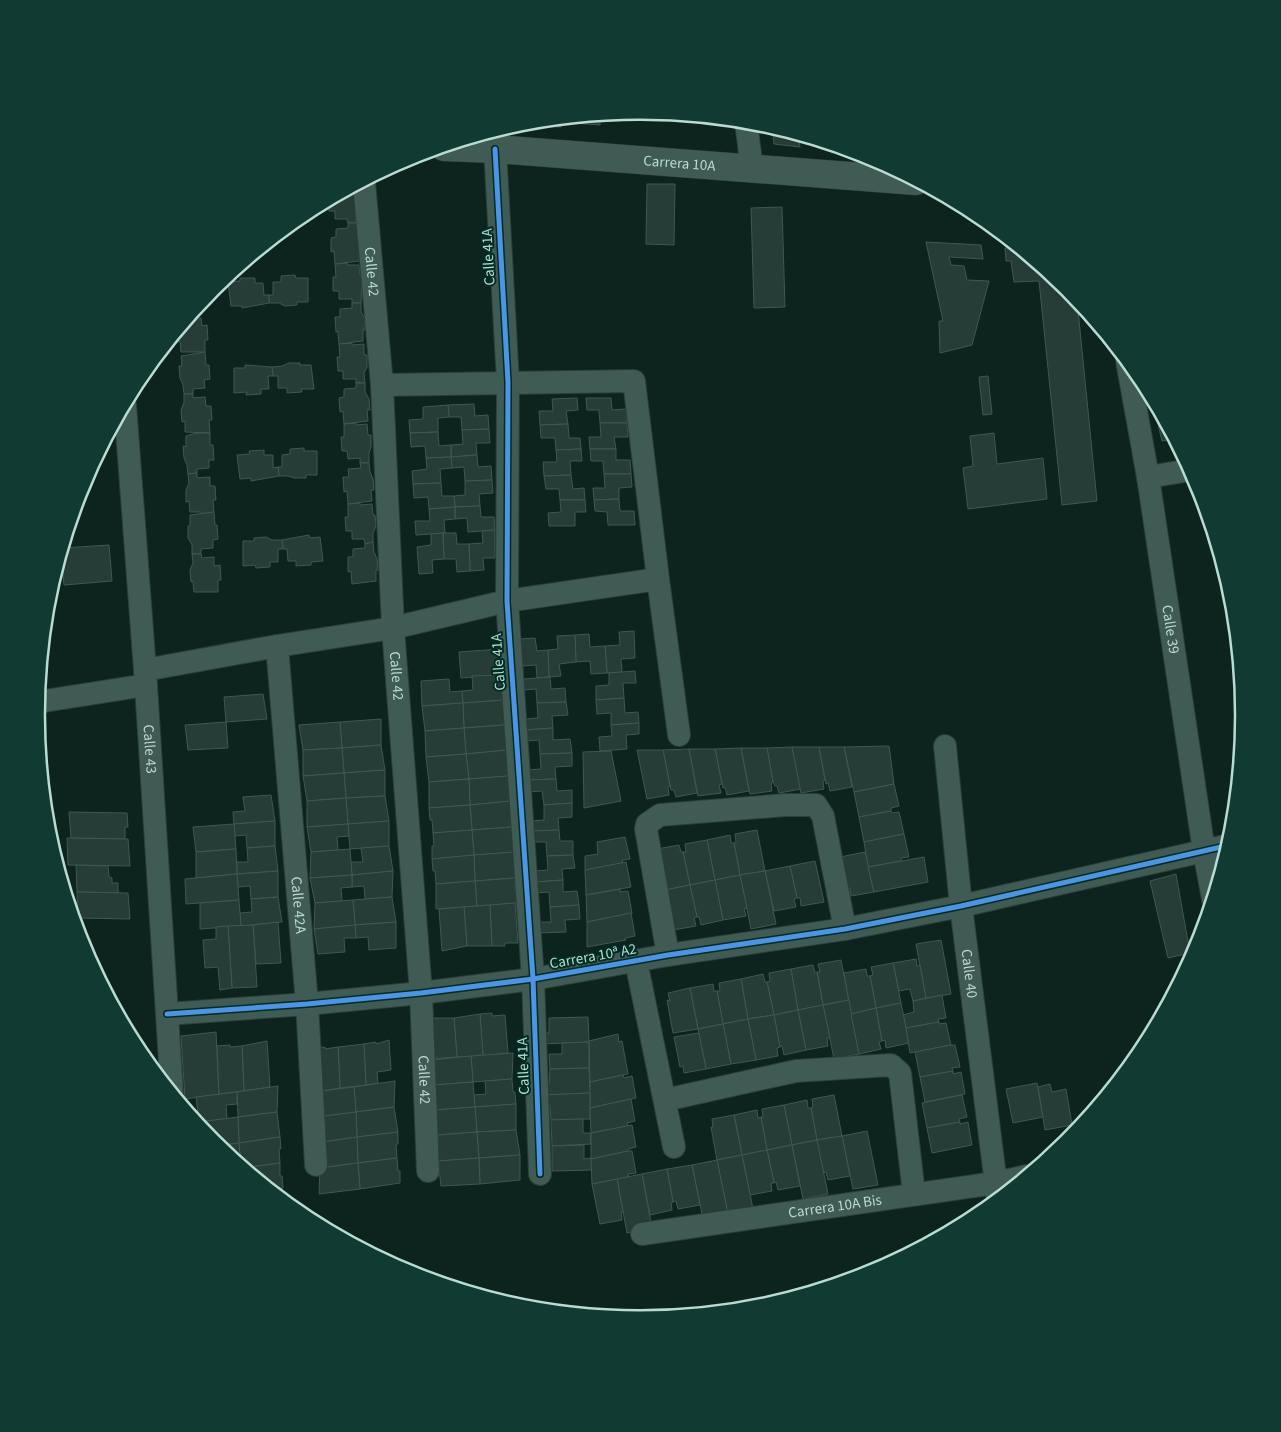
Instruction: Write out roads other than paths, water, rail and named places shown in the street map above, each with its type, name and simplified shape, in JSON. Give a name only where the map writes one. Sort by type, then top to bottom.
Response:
[{"type":"street","points":[[747,130],[752,168]]},
{"type":"street","name":"Carrera 10A","points":[[463,148],[899,180]]},
{"type":"street","name":"Calle 41A","points":[[495,149],[508,382],[507,601],[532,979],[540,1174]]},
{"type":"street","name":"Calle 42","points":[[365,189],[382,384],[393,628],[421,993],[428,1171]]},
{"type":"street","name":"Calle 39","points":[[1130,376],[1148,477],[1211,886]]},
{"type":"street","points":[[382,384],[634,381],[679,734]]},
{"type":"street","name":"Calle 43","points":[[126,417],[146,677],[172,1083]]},
{"type":"street","points":[[1148,477],[1183,471]]},
{"type":"street","points":[[45,700],[277,646],[393,628],[507,601],[658,579]]},
{"type":"street","name":"Calle 42A","points":[[277,646],[307,1004],[316,1165]]},
{"type":"street","name":"Calle 40","points":[[946,746],[961,906],[997,1191]]},
{"type":"street","points":[[668,955],[646,829],[647,824],[660,815],[785,805],[816,805],[824,816],[845,929]]},
{"type":"street","points":[[1204,851],[1221,847]]},
{"type":"street","name":"Carrera 10ª A2","points":[[168,1014],[307,1004],[421,993],[532,979],[668,955],[845,929],[961,906],[1204,851]]},
{"type":"street","points":[[636,961],[674,1148]]},
{"type":"street","points":[[665,1100],[796,1070],[891,1065],[900,1073],[914,1194]]},
{"type":"street","name":"Carrera 10A Bis","points":[[642,1234],[914,1194],[997,1191]]}]
